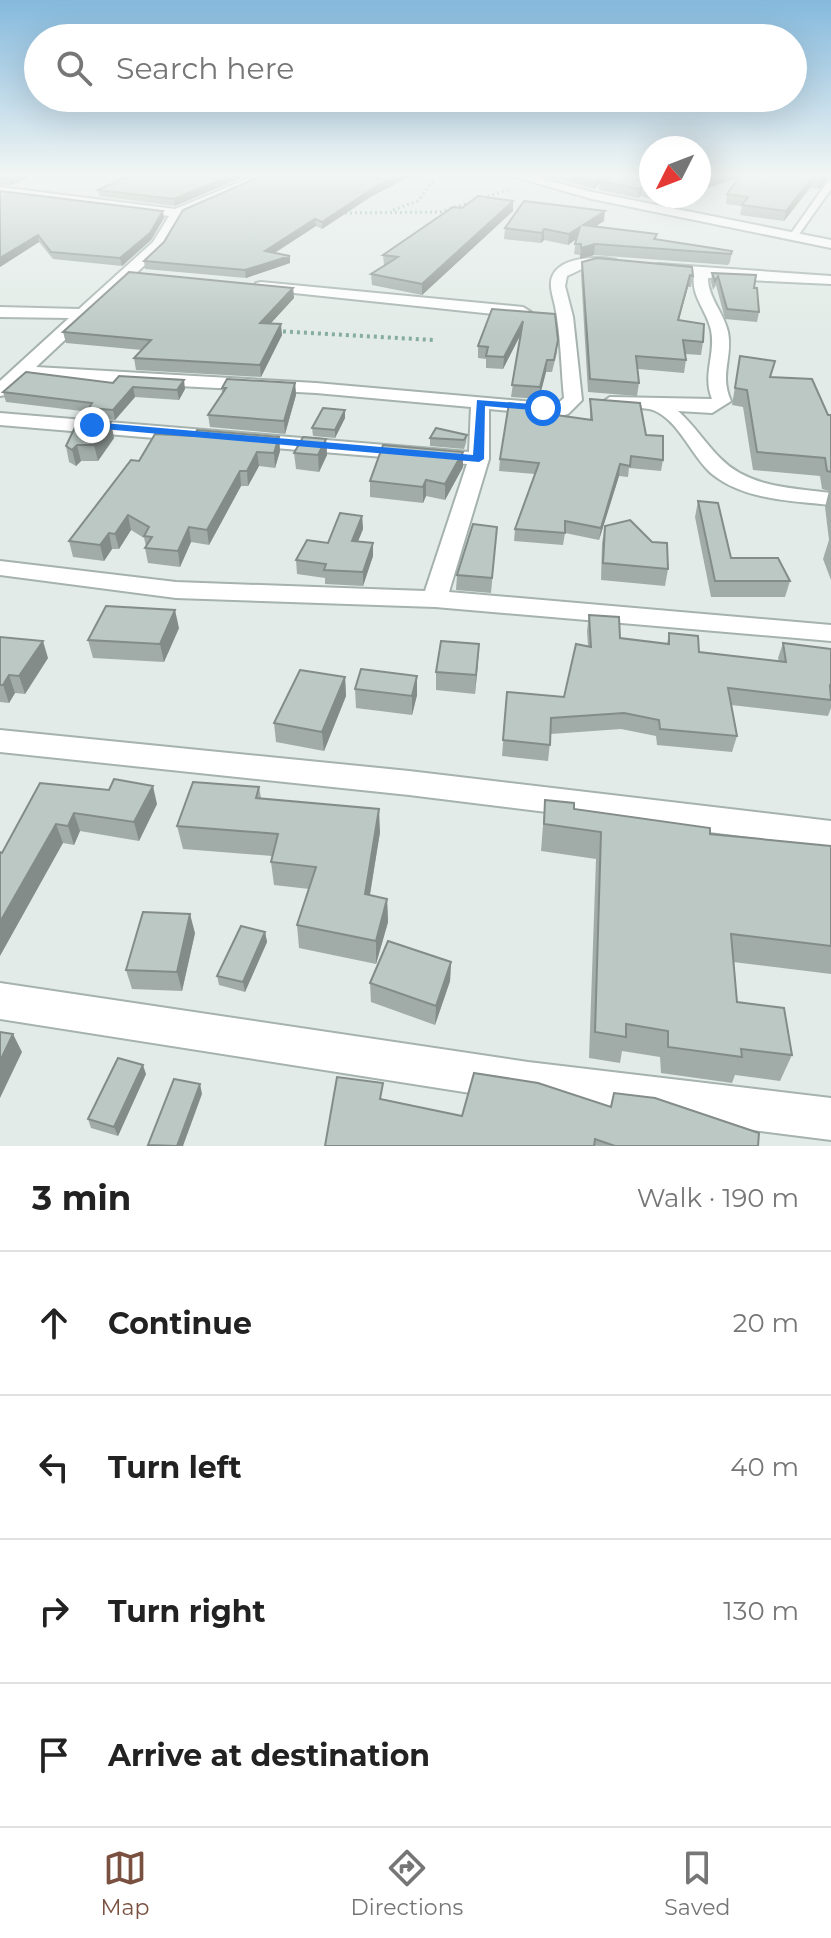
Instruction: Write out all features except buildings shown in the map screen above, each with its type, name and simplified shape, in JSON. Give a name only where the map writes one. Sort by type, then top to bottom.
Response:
[{"type":"street","points":[[0,391],[84,314],[134,275],[170,228]]},
{"type":"street","points":[[762,228],[831,244]]},
{"type":"street","points":[[573,400],[550,316],[563,271],[594,262],[831,280]]},
{"type":"street","points":[[21,372],[316,388],[561,410],[573,400],[660,407],[712,407],[722,401],[714,386],[715,365],[722,345],[719,328],[700,283],[700,277],[708,273]]},
{"type":"street","points":[[237,284],[550,316]]},
{"type":"street","points":[[0,312],[84,314]]},
{"type":"street","points":[[435,599],[479,459],[480,402]]},
{"type":"street","points":[[660,407],[678,420],[720,469],[746,486],[831,499]]},
{"type":"street","points":[[0,419],[479,459]]},
{"type":"street","points":[[0,568],[176,590],[435,599],[831,633]]},
{"type":"street","points":[[0,741],[409,783],[831,834]]},
{"type":"street","points":[[0,1001],[528,1082],[831,1119]]},
{"type":"lane","points":[[794,235],[799,228]]},
{"type":"path","points":[[271,331],[433,340]]},
{"type":"route","points":[[92,425],[479,459],[480,402],[543,408]]}]
